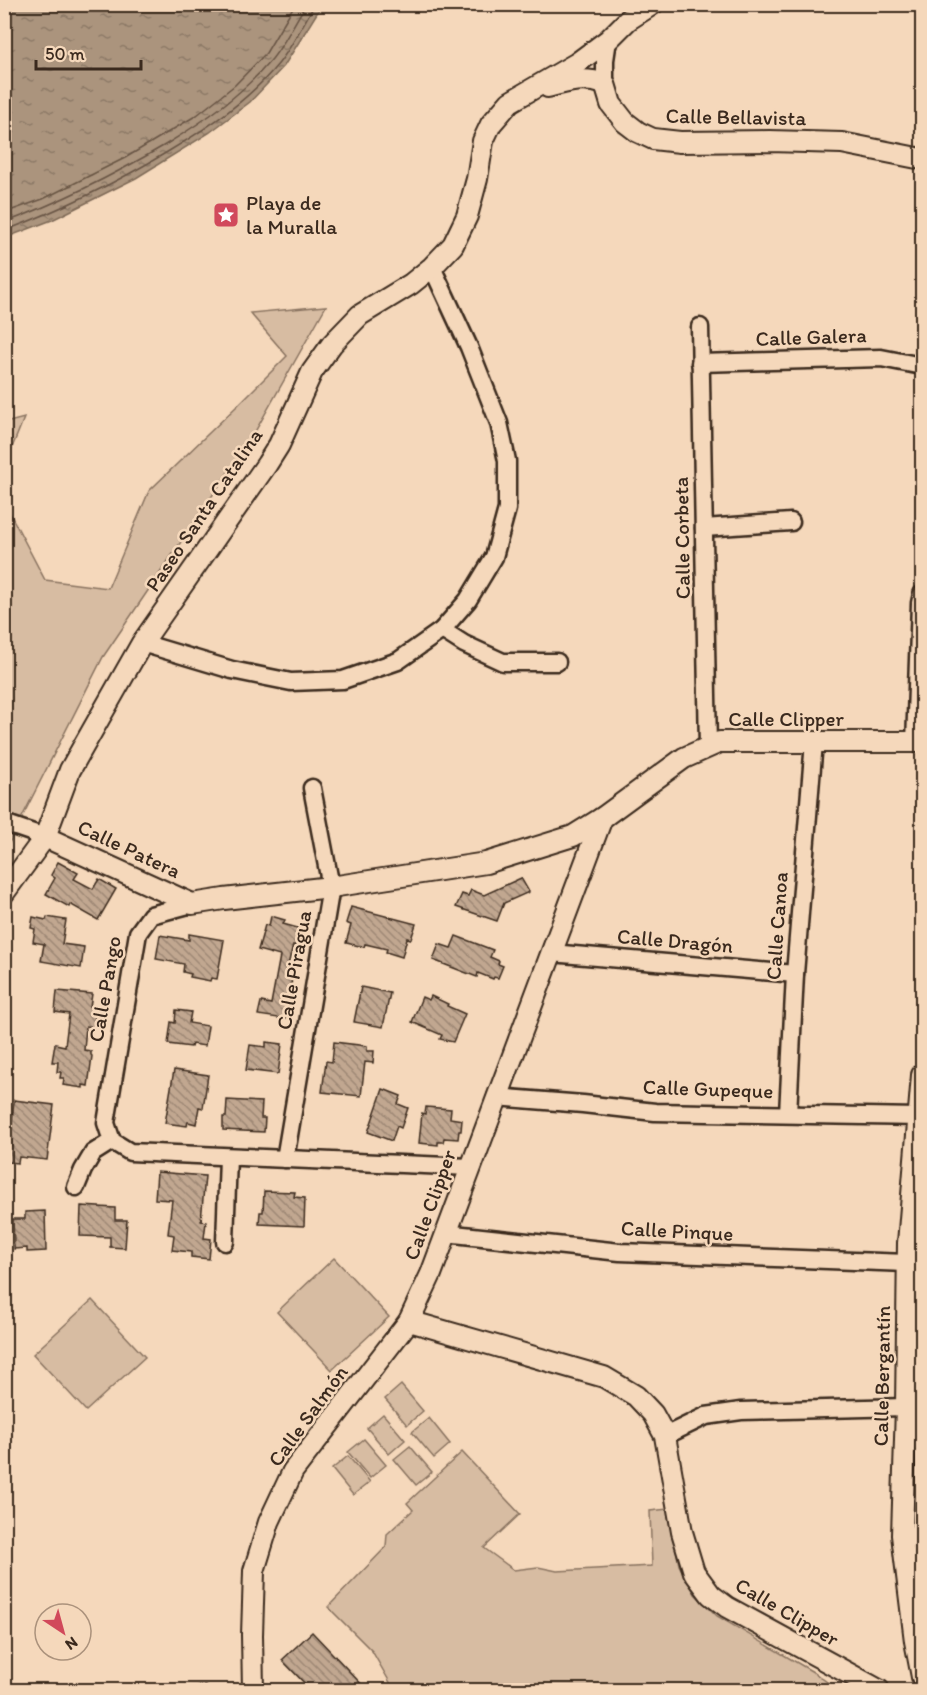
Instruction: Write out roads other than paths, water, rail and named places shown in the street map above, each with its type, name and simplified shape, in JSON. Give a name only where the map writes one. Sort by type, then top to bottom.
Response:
[{"type":"street","points":[[608,40],[628,21],[653,4]]},
{"type":"street","name":"Calle Bellavista","points":[[608,40],[605,84],[611,104],[625,122],[638,132],[653,139],[680,142],[842,142],[922,159]]},
{"type":"street","name":"Paseo Santa Catalina","points":[[4,893],[45,837],[70,770],[141,643],[279,445],[312,372],[332,344],[360,315],[411,284],[432,267],[453,245],[467,216],[477,179],[483,141],[490,124],[510,102],[577,63],[608,40]]},
{"type":"street","points":[[525,93],[570,81],[592,80],[605,84]]},
{"type":"street","points":[[141,643],[242,672],[291,682],[342,680],[398,661],[442,630],[468,600],[494,557],[507,509],[507,461],[495,412],[469,346],[432,267]]},
{"type":"street","name":"Calle Corbeta","points":[[700,327],[708,747]]},
{"type":"street","name":"Calle Galera","points":[[700,363],[881,358],[922,366]]},
{"type":"street","points":[[704,528],[791,522]]},
{"type":"street","points":[[919,742],[920,603],[922,594]]},
{"type":"street","points":[[442,630],[464,644],[503,662],[557,662]]},
{"type":"street","name":"Calle Clipper","points":[[879,1690],[711,1595],[694,1572],[682,1532],[666,1436],[653,1414],[636,1396],[604,1377],[409,1321],[431,1274],[602,818],[684,758],[720,742],[919,742]]},
{"type":"street","name":"Calle Canoa","points":[[788,1114],[795,974],[814,742]]},
{"type":"street","name":"Calle Piragua","points":[[285,1159],[331,887],[312,788]]},
{"type":"street","name":"Calle Pango","points":[[112,1141],[106,1123],[138,933],[151,915],[179,906],[224,899],[331,887],[486,863],[573,836],[602,818]]},
{"type":"street","points":[[4,823],[45,837]]},
{"type":"street","name":"Calle Patera","points":[[45,837],[192,904]]},
{"type":"street","name":"Calle Dragón","points":[[551,953],[795,974]]},
{"type":"street","name":"Calle Bergantín","points":[[922,1075],[915,1242],[907,1263],[915,1339],[906,1407],[903,1535],[915,1641],[922,1677]]},
{"type":"street","name":"Calle Gupeque","points":[[496,1097],[655,1112],[919,1117]]},
{"type":"street","points":[[76,1187],[93,1153],[112,1141],[129,1152],[470,1167]]},
{"type":"street","points":[[225,1242],[228,1157]]},
{"type":"street","name":"Calle Pinque","points":[[445,1233],[620,1252],[907,1263]]},
{"type":"street","name":"Calle Salmón","points":[[253,1690],[254,1571],[269,1522],[293,1470],[409,1321]]},
{"type":"street","points":[[666,1436],[706,1416],[741,1411],[906,1407]]},
{"type":"street","points":[[903,1535],[922,1534]]},
{"type":"street","points":[[917,1690],[922,1689]]},
{"type":"water","points":[[5,4],[322,5],[284,66],[250,102],[209,133],[136,178],[52,220],[5,238]]},
{"type":"water","points":[[206,1686],[212,1690],[131,1690],[141,1687]]},
{"type":"place","name":"Playa de la Muralla","points":[[226,215]]}]
